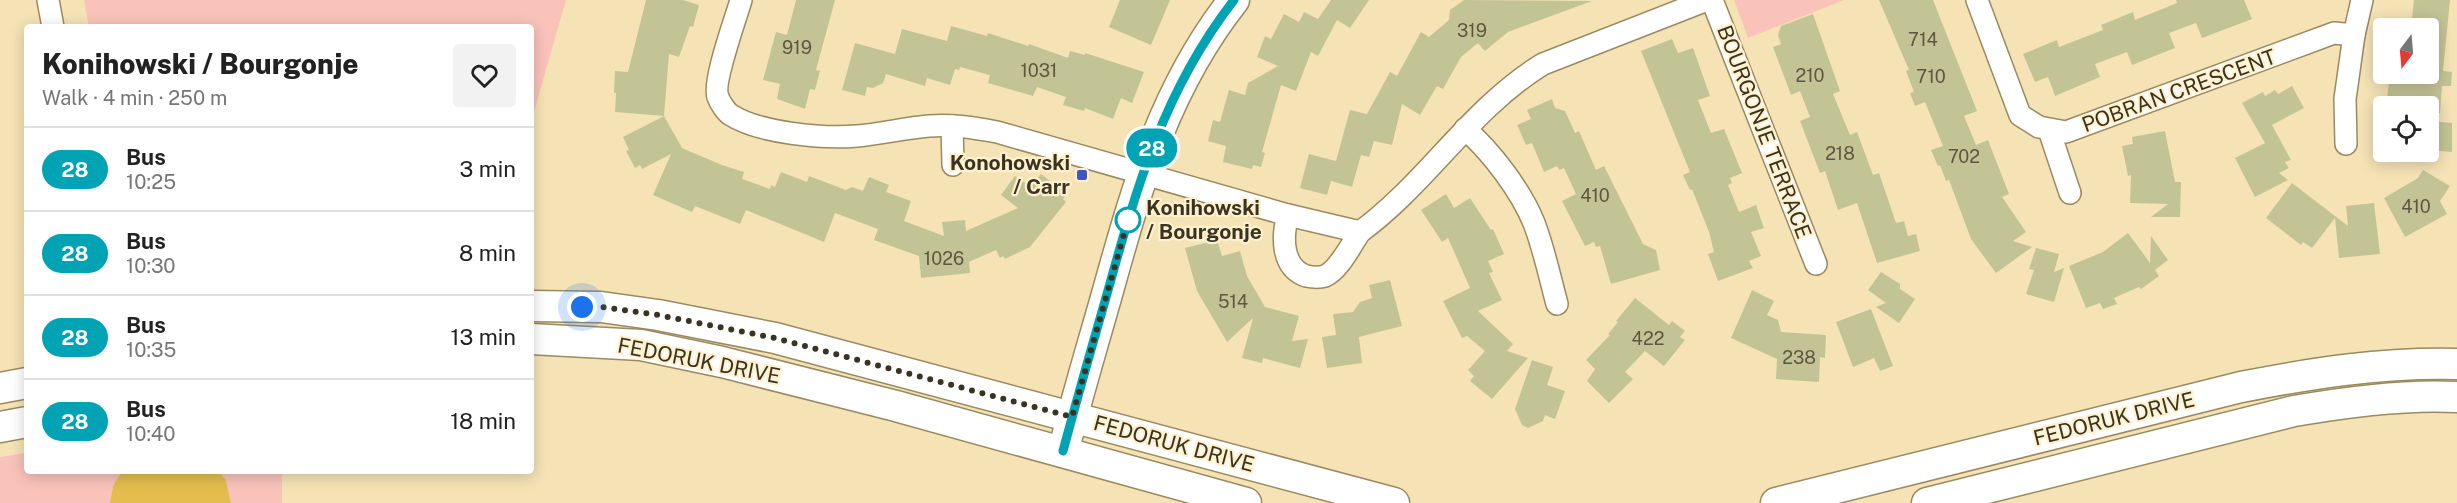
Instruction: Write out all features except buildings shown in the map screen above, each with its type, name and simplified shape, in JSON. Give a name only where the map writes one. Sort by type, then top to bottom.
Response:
[{"type":"main road","points":[[1063,451],[1131,209],[1161,123],[1180,81],[1201,46],[1234,0]]},
{"type":"main road","name":"FEDORUK DRIVE","points":[[534,306],[601,307],[775,338],[1394,503]]},
{"type":"main road","name":"FEDORUK DRIVE","points":[[534,339],[641,345],[722,362],[896,406],[1246,503]]},
{"type":"main road","name":"FEDORUK DRIVE","points":[[1776,503],[2252,384],[2364,366],[2414,363],[2457,364]]},
{"type":"main road","points":[[0,388],[24,384]]},
{"type":"main road","name":"FEDORUK DRIVE","points":[[1927,503],[2294,411],[2438,396],[2457,398]]},
{"type":"main road","points":[[0,406],[24,402]]},
{"type":"main road","points":[[0,427],[24,423]]},
{"type":"street","points":[[48,0],[52,24]]},
{"type":"street","points":[[741,0],[719,75],[717,96],[729,114],[747,122],[774,129],[829,137],[877,134],[929,126],[952,126],[1006,133],[1288,215],[1360,232]]},
{"type":"street","points":[[1288,215],[1284,230],[1288,260],[1298,273],[1312,278],[1325,276],[1335,267],[1360,232],[1381,217],[1506,89],[1543,64],[1709,0]]},
{"type":"street","name":"BOURGONJE TERRACE","points":[[1709,0],[1816,264]]},
{"type":"street","name":"POBRAN CRESCENT","points":[[1977,0],[2020,115],[2039,127],[2066,132],[2334,33],[2354,35]]},
{"type":"street","points":[[2346,144],[2345,99],[2354,35],[2362,0]]},
{"type":"street","points":[[952,126],[954,165]]},
{"type":"street","points":[[1465,129],[1478,139],[1524,203],[1534,224],[1557,304]]},
{"type":"street","points":[[2049,130],[2070,193]]},
{"type":"shaded area","points":[[84,0],[566,0],[534,112],[534,24],[88,24]]},
{"type":"shaded area","points":[[1734,0],[1844,0],[1748,38]]},
{"type":"shaded area","points":[[24,453],[24,474],[120,474],[113,486],[110,503],[0,503],[0,457]]},
{"type":"shaded area","points":[[120,474],[221,474],[226,480],[231,503],[110,503],[113,486]]},
{"type":"shaded area","points":[[221,474],[282,474],[282,503],[231,503],[226,480]]},
{"type":"bus line","name":"28","points":[[1063,451],[1131,209],[1161,123],[1180,81],[1219,19],[1234,0]]},
{"type":"place","name":"Konohowski / Carr","points":[[1082,175]]},
{"type":"place","name":"Konihowski / Bourgonje","points":[[1128,220]]},
{"type":"route","points":[[582,307],[601,307],[658,315],[775,338],[1072,417],[1128,220]]}]
